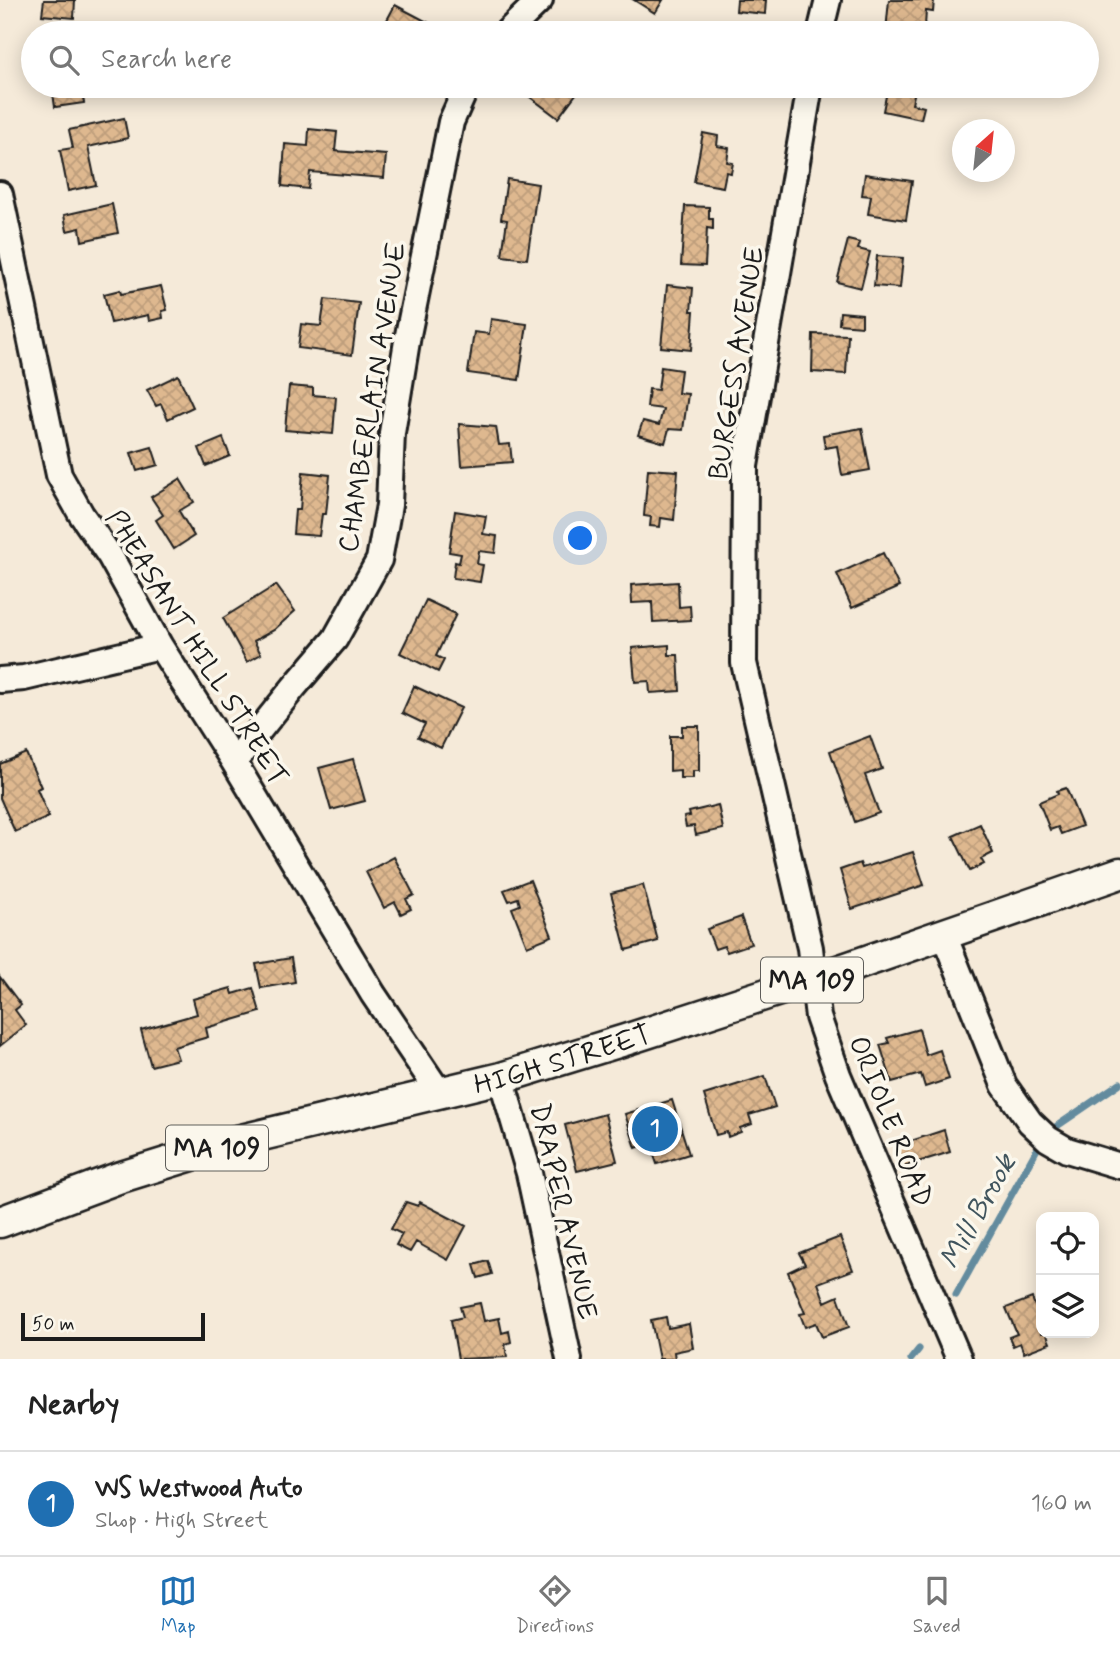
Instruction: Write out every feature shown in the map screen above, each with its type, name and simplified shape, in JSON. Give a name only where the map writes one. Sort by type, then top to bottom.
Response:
[{"type":"main road","name":"HIGH STREET","points":[[0,1222],[118,1178],[237,1141],[501,1078],[813,980],[1120,873]]},
{"type":"street","points":[[518,21],[540,0]]},
{"type":"street","points":[[823,21],[828,0]]},
{"type":"street","name":"CHAMBERLAIN AVENUE","points":[[234,762],[335,639],[379,560],[389,505],[392,433],[408,335],[451,122],[462,98]]},
{"type":"street","name":"BURGESS AVENUE","points":[[808,98],[745,466],[744,663],[810,948],[813,980]]},
{"type":"street","name":"PHEASANT HILL STREET","points":[[0,194],[59,475],[80,514],[110,556],[160,646],[234,762],[373,994],[439,1092]]},
{"type":"street","points":[[0,680],[24,678],[160,646]]},
{"type":"street","points":[[944,935],[1004,1085],[1030,1122],[1048,1139],[1067,1150],[1120,1166]]},
{"type":"street","name":"ORIOLE ROAD","points":[[813,980],[818,1017],[838,1075],[959,1359]]},
{"type":"street","name":"DRAPER AVENUE","points":[[501,1078],[529,1172],[569,1359]]},
{"type":"building","points":[[44,0],[75,0],[74,18],[42,15]]},
{"type":"building","points":[[634,0],[663,0],[655,13]]},
{"type":"building","points":[[737,0],[766,0],[765,14],[736,11]]},
{"type":"building","points":[[889,0],[934,0],[933,12],[926,11],[925,21],[887,21]]},
{"type":"building","points":[[395,5],[425,21],[386,21]]},
{"type":"building","points":[[54,98],[83,98],[84,103],[55,107]]},
{"type":"building","points":[[531,98],[573,98],[558,118]]},
{"type":"building","points":[[886,98],[913,98],[912,104],[924,107],[921,119],[883,111]]},
{"type":"building","points":[[124,118],[128,138],[88,147],[96,185],[68,191],[60,150],[73,148],[69,130]]},
{"type":"building","points":[[309,129],[337,132],[335,151],[386,155],[384,178],[310,172],[308,189],[282,186],[285,144],[308,146]]},
{"type":"building","points":[[703,133],[718,136],[717,146],[729,148],[727,162],[733,163],[731,173],[726,172],[723,187],[694,182]]},
{"type":"building","points":[[865,174],[912,181],[906,220],[868,214],[871,196],[862,195]]},
{"type":"building","points":[[507,179],[538,184],[527,259],[502,256],[507,220],[501,219]]},
{"type":"building","points":[[112,204],[118,233],[82,241],[80,228],[67,231],[64,215]]},
{"type":"building","points":[[685,206],[709,207],[709,219],[713,219],[713,229],[707,228],[705,266],[681,265]]},
{"type":"building","points":[[848,240],[860,243],[858,249],[870,252],[861,288],[837,282]]},
{"type":"building","points":[[877,256],[903,258],[900,288],[874,286]]},
{"type":"building","points":[[667,285],[693,288],[691,350],[661,347]]},
{"type":"building","points":[[161,286],[167,310],[162,311],[163,318],[149,321],[148,315],[111,323],[104,294],[120,290],[121,294]]},
{"type":"building","points":[[325,299],[359,303],[352,355],[298,348],[301,324],[321,326]]},
{"type":"building","points":[[840,312],[862,314],[862,326],[839,324]]},
{"type":"building","points":[[491,319],[527,324],[519,380],[468,373],[474,332],[489,334]]},
{"type":"building","points":[[813,334],[848,335],[846,374],[812,372]]},
{"type":"building","points":[[661,367],[681,370],[678,393],[688,394],[683,430],[669,429],[665,443],[638,435],[643,421],[659,425],[663,409],[647,407],[649,389],[658,390]]},
{"type":"building","points":[[178,375],[193,407],[168,419],[161,404],[156,406],[147,390]]},
{"type":"building","points":[[289,386],[313,388],[313,395],[336,397],[333,434],[285,430]]},
{"type":"building","points":[[459,424],[496,427],[499,445],[510,444],[512,462],[462,466]]},
{"type":"building","points":[[862,428],[870,470],[842,475],[837,446],[825,448],[823,435]]},
{"type":"building","points":[[223,438],[230,456],[206,466],[199,448]]},
{"type":"building","points":[[152,447],[158,465],[137,471],[131,453]]},
{"type":"building","points":[[648,469],[678,471],[674,520],[661,518],[660,527],[650,526],[651,517],[644,516]]},
{"type":"building","points":[[303,472],[330,475],[326,514],[322,514],[319,536],[293,534],[295,510],[300,510]]},
{"type":"building","points":[[180,479],[194,502],[179,511],[194,536],[174,549],[156,520],[163,515],[151,497]]},
{"type":"building","points":[[455,511],[486,516],[483,534],[497,536],[495,553],[479,551],[477,564],[483,565],[480,582],[453,578],[455,562],[459,563],[461,554],[449,552]]},
{"type":"building","points":[[883,553],[899,587],[852,608],[837,574]]},
{"type":"building","points":[[678,582],[679,607],[690,606],[691,620],[653,622],[652,602],[632,603],[631,585]]},
{"type":"building","points":[[276,585],[295,611],[274,630],[254,641],[261,654],[247,662],[223,618]]},
{"type":"building","points":[[426,600],[456,614],[436,656],[444,660],[438,672],[400,653]]},
{"type":"building","points":[[669,645],[669,655],[678,655],[680,691],[650,693],[649,681],[635,682],[632,648]]},
{"type":"building","points":[[414,686],[461,708],[441,748],[418,737],[425,724],[402,713]]},
{"type":"building","points":[[682,726],[699,726],[699,771],[693,771],[693,778],[680,778],[680,770],[670,771],[670,736],[682,736]]},
{"type":"building","points":[[870,736],[882,769],[865,775],[879,813],[855,822],[830,751]]},
{"type":"building","points":[[26,753],[41,787],[37,789],[49,817],[15,832],[0,798],[0,764]]},
{"type":"building","points":[[353,759],[365,801],[331,810],[319,768]]},
{"type":"building","points":[[1066,788],[1082,826],[1061,834],[1058,827],[1050,830],[1039,802]]},
{"type":"building","points":[[718,805],[723,829],[696,835],[694,826],[686,827],[684,817],[690,816],[689,812]]},
{"type":"building","points":[[980,824],[993,853],[981,859],[984,864],[970,871],[953,836]]},
{"type":"building","points":[[913,852],[924,885],[852,909],[840,870],[860,863],[862,868]]},
{"type":"building","points":[[394,857],[414,895],[406,899],[411,909],[401,914],[395,902],[384,908],[366,872]]},
{"type":"building","points":[[530,880],[552,936],[527,946],[512,908],[520,905],[518,898],[509,901],[504,890]]},
{"type":"building","points":[[643,885],[658,941],[626,950],[611,893]]},
{"type":"building","points":[[741,917],[751,944],[727,952],[724,946],[715,949],[707,929]]},
{"type":"building","points":[[291,958],[295,982],[261,988],[256,964]]},
{"type":"building","points":[[0,977],[21,1005],[15,1010],[26,1025],[0,1046]]},
{"type":"building","points":[[231,988],[233,994],[253,988],[260,1012],[206,1028],[208,1037],[174,1047],[178,1059],[151,1066],[141,1030],[197,1014],[193,999]]},
{"type":"building","points":[[919,1029],[926,1055],[940,1050],[949,1079],[925,1087],[921,1074],[892,1082],[880,1045],[889,1043],[887,1038]]},
{"type":"building","points":[[765,1076],[775,1107],[749,1115],[752,1124],[740,1128],[741,1132],[728,1137],[727,1132],[716,1135],[704,1095]]},
{"type":"building","points":[[672,1100],[689,1154],[657,1164],[650,1143],[636,1148],[625,1114]]},
{"type":"building","points":[[605,1114],[617,1161],[577,1171],[565,1125]]},
{"type":"building","points":[[944,1130],[950,1152],[902,1167],[896,1146]]},
{"type":"building","points":[[406,1202],[418,1206],[420,1202],[466,1226],[448,1260],[416,1242],[410,1252],[396,1245],[402,1234],[391,1229]]},
{"type":"building","points":[[840,1237],[853,1270],[818,1283],[825,1302],[838,1296],[849,1327],[822,1337],[816,1323],[805,1327],[800,1314],[805,1313],[788,1272],[805,1264],[799,1253]]},
{"type":"building","points":[[488,1261],[492,1274],[478,1278],[474,1265]]},
{"type":"building","points":[[1032,1298],[1036,1309],[1036,1338],[1048,1338],[1050,1343],[1024,1353],[1020,1343],[1013,1346],[1009,1337],[1017,1334],[1006,1308]]},
{"type":"building","points":[[480,1303],[484,1321],[499,1318],[502,1333],[509,1331],[511,1342],[505,1344],[507,1357],[458,1359],[451,1320],[463,1317],[460,1307]]},
{"type":"building","points":[[666,1317],[668,1328],[689,1324],[693,1348],[674,1352],[675,1359],[659,1359],[651,1320]]},
{"type":"waterway","name":"Mill Brook","points":[[1057,1126],[1120,1083]]},
{"type":"waterway","name":"Mill Brook","points":[[956,1295],[1037,1149]]},
{"type":"waterway","name":"Mill Brook","points":[[911,1359],[919,1349]]},
{"type":"place","name":"WS Westwood Auto","points":[[655,1129]]}]
